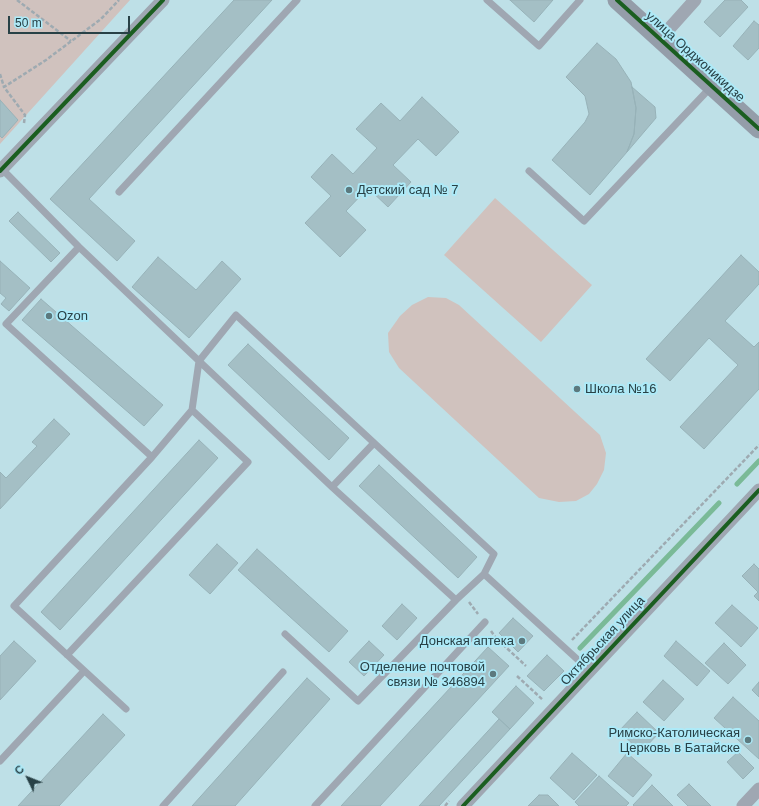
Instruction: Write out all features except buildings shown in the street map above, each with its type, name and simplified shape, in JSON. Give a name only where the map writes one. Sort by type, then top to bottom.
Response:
[{"type":"street","points":[[1,170],[162,0]]},
{"type":"street","name":"улица Орджоникидзе","points":[[617,0],[759,129]]},
{"type":"street","points":[[660,39],[695,0]]},
{"type":"street","name":"Октябрьская улица","points":[[463,806],[759,490]]},
{"type":"street","points":[[743,806],[759,789]]},
{"type":"lane","points":[[119,192],[297,0]]},
{"type":"lane","points":[[487,0],[539,46],[580,0]]},
{"type":"lane","points":[[529,171],[584,221],[712,86]]},
{"type":"lane","points":[[1,170],[198,361],[332,487],[456,600]]},
{"type":"lane","points":[[79,247],[6,324],[152,457]]},
{"type":"lane","points":[[126,709],[14,606],[152,457],[192,410],[198,361],[236,315],[494,554],[484,574],[456,600],[358,701],[285,634]]},
{"type":"lane","points":[[67,655],[248,462],[192,410]]},
{"type":"lane","points":[[332,487],[374,443]]},
{"type":"lane","points":[[484,574],[589,670]]},
{"type":"lane","points":[[315,806],[485,622]]},
{"type":"lane","points":[[0,761],[84,670]]},
{"type":"lane","points":[[163,806],[283,672]]},
{"type":"path","points":[[17,0],[71,41]]},
{"type":"path","points":[[4,87],[46,60],[102,19],[119,0]]},
{"type":"path","points":[[0,74],[4,87],[25,115],[21,148]]},
{"type":"path","points":[[564,648],[759,445]]},
{"type":"path","points":[[517,676],[543,700]]},
{"type":"shaded area","points":[[0,0],[130,0],[0,144]]},
{"type":"shaded area","points":[[495,198],[592,285],[541,342],[444,255]]},
{"type":"shaded area","points":[[428,297],[446,298],[459,305],[600,435],[606,453],[604,470],[597,484],[589,494],[576,501],[559,502],[539,498],[399,368],[389,352],[388,333],[400,316],[412,305]]},
{"type":"waterway","points":[[737,484],[759,461]]},
{"type":"waterway","points":[[580,648],[719,503]]},
{"type":"cycle path","points":[[0,171],[163,0]]},
{"type":"cycle path","points":[[617,0],[759,129]]},
{"type":"cycle path","points":[[463,806],[759,490]]},
{"type":"place","name":"Детский сад № 7","points":[[349,190]]},
{"type":"place","name":"Ozon","points":[[49,316]]},
{"type":"place","name":"Школа №16","points":[[577,389]]},
{"type":"place","name":"Донская аптека","points":[[522,641]]},
{"type":"place","name":"Отделение почтовой связи № 346894","points":[[493,674]]},
{"type":"place","name":"Римско-Католическая Церковь в Батайске","points":[[748,740]]}]
